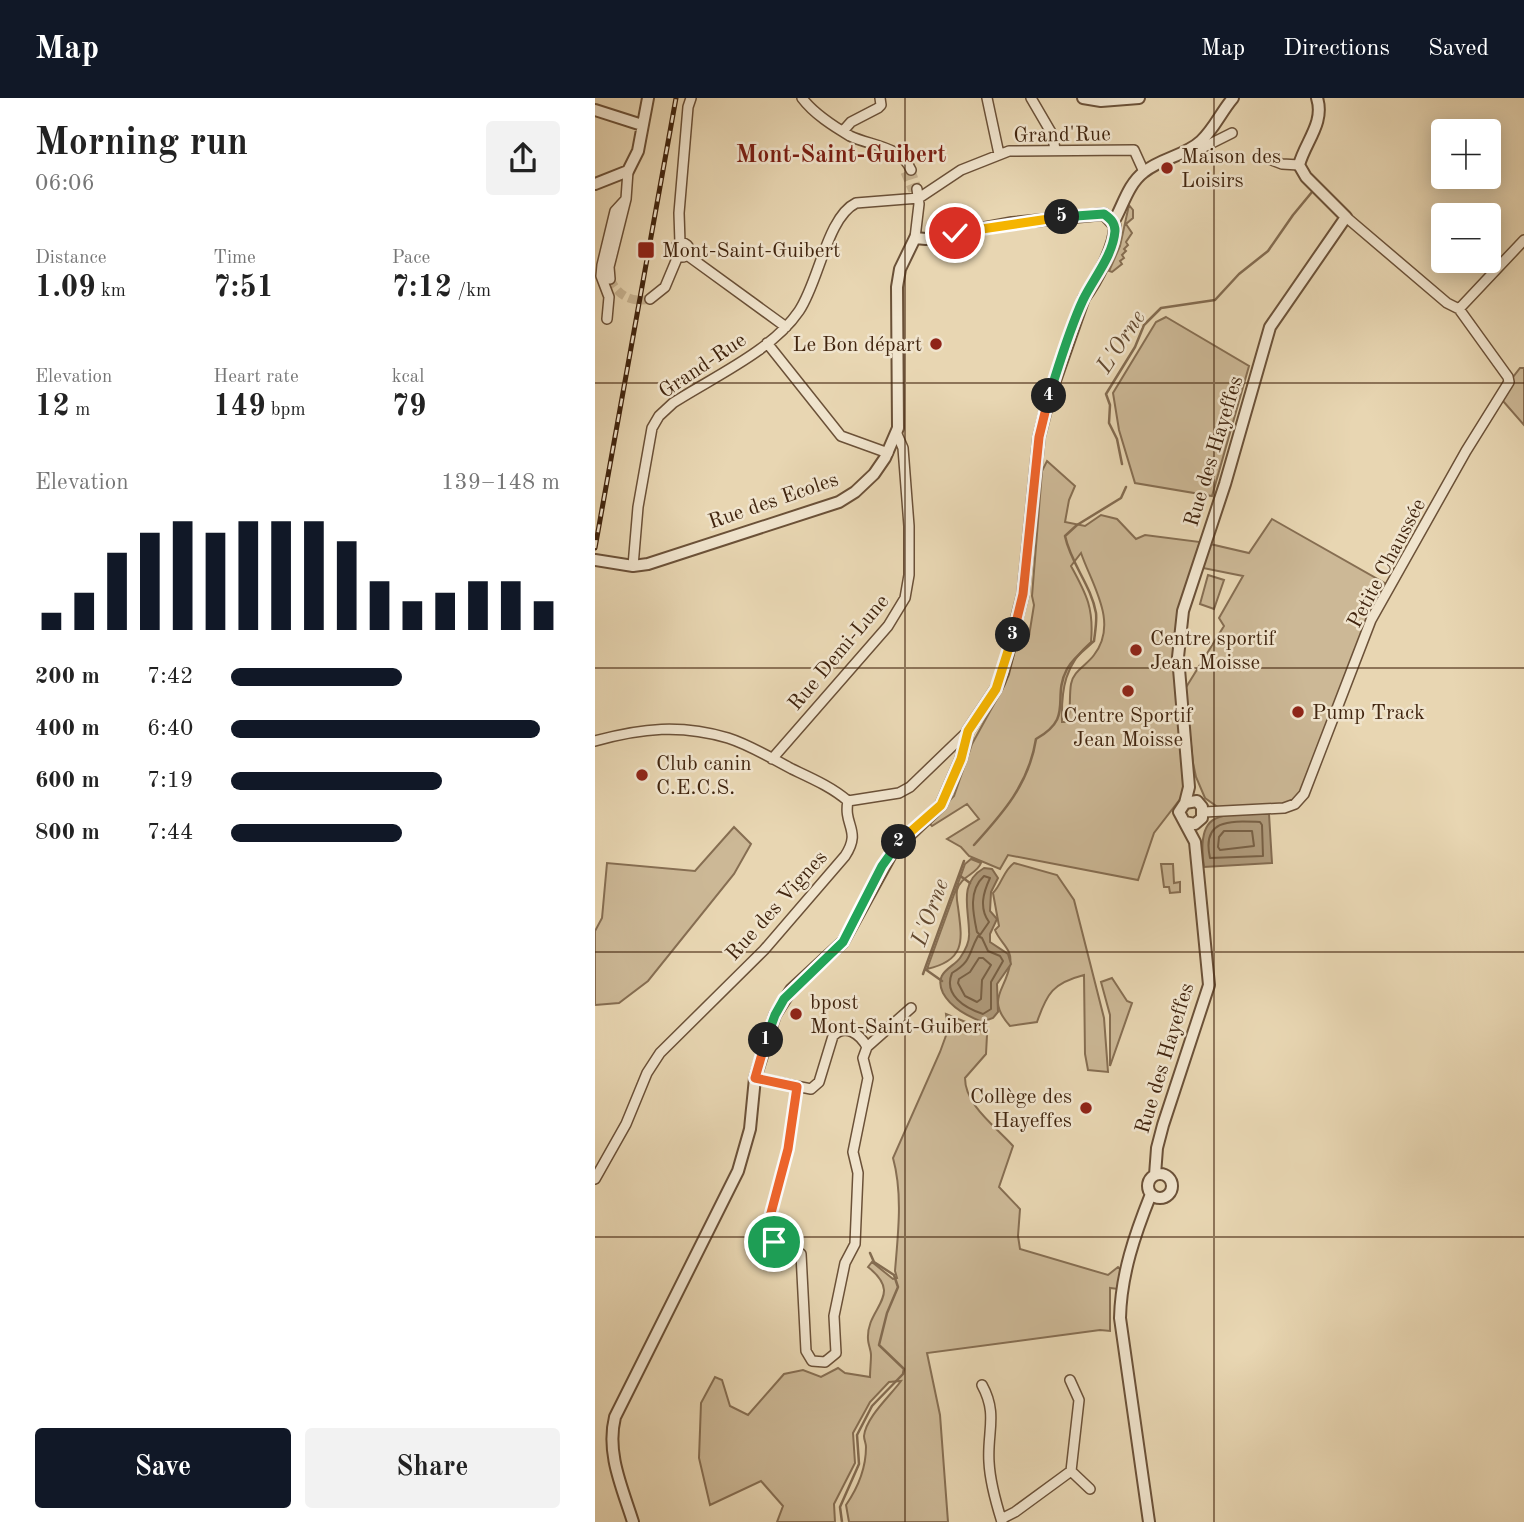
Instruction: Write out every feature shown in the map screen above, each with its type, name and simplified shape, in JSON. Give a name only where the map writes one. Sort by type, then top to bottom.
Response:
[{"type":"street","points":[[610,279],[610,261],[626,199],[628,171],[638,151],[647,98]]},
{"type":"street","points":[[691,98],[680,201],[680,243],[674,249],[786,327]]},
{"type":"street","points":[[802,98],[826,121],[843,131],[895,152],[902,158],[908,171]]},
{"type":"street","points":[[843,131],[851,122],[879,108],[880,98]]},
{"type":"street","points":[[987,98],[999,154]]},
{"type":"street","points":[[1031,98],[1052,134],[1055,149]]},
{"type":"street","points":[[1083,98],[1097,101],[1139,98]]},
{"type":"street","points":[[595,741],[629,732],[673,728],[729,738],[848,801],[899,793],[910,787],[968,731],[996,689],[1003,673],[1023,594],[1030,512],[1042,424],[1062,357],[1084,298],[1114,239],[1113,223],[1125,197],[1144,172],[1174,154],[1188,150],[1203,139],[1233,98]]},
{"type":"street","points":[[1299,165],[1318,122],[1320,111],[1317,98]]},
{"type":"street","points":[[595,110],[642,125]]},
{"type":"street","points":[[1174,154],[1192,153],[1232,133]]},
{"type":"street","name":"Grand'Rue","points":[[786,327],[798,313],[811,289],[834,226],[844,210],[856,203],[916,193],[961,170],[1014,150],[1134,150],[1144,172]]},
{"type":"street","points":[[1269,159],[1282,164],[1299,165]]},
{"type":"street","points":[[1299,165],[1306,177],[1346,217],[1447,303],[1459,309],[1524,240]]},
{"type":"street","points":[[595,184],[628,171]]},
{"type":"street","points":[[916,193],[915,238],[926,239],[1053,218],[1104,214],[1125,197]]},
{"type":"street","points":[[607,319],[609,297],[601,276],[602,265],[615,211],[626,199]]},
{"type":"street","points":[[1104,214],[1113,223]]},
{"type":"street","name":"Rue des Hayeffes","points":[[1185,803],[1189,787],[1178,657],[1183,611],[1225,485],[1271,327],[1346,217]]},
{"type":"street","name":"Rue des Ecoles","points":[[595,560],[628,565],[648,564],[839,502],[868,481],[888,453],[897,434],[896,310],[899,273],[915,238]]},
{"type":"street","points":[[650,299],[665,287],[683,256]]},
{"type":"street","name":"Petite Chaussée","points":[[1202,816],[1284,808],[1302,797],[1349,683],[1371,620],[1466,451],[1504,393],[1508,377],[1459,309]]},
{"type":"street","name":"Grand-Rue","points":[[628,565],[652,428],[659,416],[673,404],[768,343],[786,327]]},
{"type":"street","points":[[768,343],[837,432],[850,441],[888,453]]},
{"type":"street","name":"Rue Demi-Lune","points":[[772,759],[888,626],[905,598],[909,575],[909,526],[903,448],[897,434]]},
{"type":"street","points":[[633,1522],[614,1462],[612,1432],[618,1410],[738,1171],[750,1129],[755,1078],[772,1024],[784,999],[843,942],[893,851],[941,805],[961,759],[968,731]]},
{"type":"street","name":"Rue des Hayeffes","points":[[1189,787],[1197,800]]},
{"type":"street","points":[[1197,800],[1202,816],[1193,824],[1185,822],[1179,812],[1185,803],[1197,800]]},
{"type":"street","name":"Rue des Vignes","points":[[595,1179],[620,1136],[647,1073],[660,1052],[764,950],[845,856],[853,838],[848,801]]},
{"type":"street","name":"Rue des Hayeffes","points":[[1159,1175],[1157,1148],[1209,990],[1195,842],[1202,816]]},
{"type":"street","name":"Rue des Hayeffes","points":[[1185,822],[1195,842]]},
{"type":"street","points":[[797,1087],[788,1149],[767,1228],[769,1237],[774,1242],[795,1248],[801,1254],[806,1351],[812,1360],[822,1363],[832,1358],[837,1350],[834,1317],[845,1263],[855,1244],[858,1173],[853,1152],[868,1078],[863,1058],[867,1047],[911,1008]]},
{"type":"street","points":[[755,1078],[810,1089],[817,1085],[834,1036],[839,1031],[852,1032],[867,1047]]},
{"type":"street","points":[[1159,1175],[1171,1181],[1172,1188],[1166,1198],[1155,1196],[1147,1183],[1159,1175]]},
{"type":"street","points":[[1149,1522],[1120,1318],[1122,1289],[1132,1247],[1144,1211],[1155,1196]]},
{"type":"street","points":[[982,1385],[992,1409],[989,1463],[996,1509],[1001,1520],[1071,1471],[1079,1400],[1070,1380]]},
{"type":"street","points":[[1071,1471],[1090,1489]]},
{"type":"shaded area","points":[[1129,205],[1133,210],[1133,218],[1126,224],[1132,233],[1126,242],[1128,245],[1122,255],[1124,258],[1120,261],[1122,264],[1112,272],[1109,271],[1120,246]]},
{"type":"shaded area","points":[[1166,317],[1249,366],[1212,496],[1135,483],[1119,430],[1113,393],[1156,322]]},
{"type":"shaded area","points":[[1520,368],[1524,368],[1524,425],[1503,401],[1510,381]]},
{"type":"shaded area","points":[[1047,461],[1075,486],[1065,522],[1085,526],[1101,515],[1117,519],[1136,539],[1145,535],[1200,542],[1179,609],[1174,664],[1184,794],[1154,833],[1138,880],[1008,855],[1000,869],[969,856],[961,847],[947,839],[979,819],[967,804],[932,826],[928,822],[954,796],[972,744],[1005,684],[1018,640],[1029,636],[1034,605],[1032,596],[1042,471]],"holes":[[[1081,553],[1101,604],[1104,630],[1094,655],[1072,679],[1068,722],[1062,722],[1066,678],[1075,659],[1091,642],[1088,602],[1071,566]]]},
{"type":"shaded area","points":[[1272,519],[1388,585],[1300,794],[1289,804],[1219,808],[1205,798],[1196,777],[1185,689],[1224,626],[1219,618],[1243,576],[1203,568],[1210,544],[1249,553]]},
{"type":"shaded area","points":[[1208,575],[1224,580],[1214,609],[1200,604]]},
{"type":"shaded area","points":[[734,827],[751,844],[734,874],[648,981],[619,1003],[595,1005],[595,931],[602,918],[607,863],[695,871]]},
{"type":"shaded area","points":[[971,859],[981,863],[962,881],[957,890],[959,947],[949,960],[927,969],[965,864]]},
{"type":"shaded area","points":[[1014,863],[1057,875],[1074,900],[1104,1018],[1108,1072],[1088,1070],[1085,1054],[1084,975],[1058,986],[1048,996],[1037,1022],[1010,1026],[999,1008],[999,995],[1008,973],[1010,959],[1008,950],[995,930],[999,926],[993,893]]},
{"type":"shaded area","points":[[1161,864],[1173,864],[1174,883],[1180,882],[1180,892],[1170,893],[1169,887],[1164,887]]},
{"type":"shaded area","points":[[1112,978],[1127,1001],[1132,1003],[1110,1066],[1110,1015],[1101,982]]},
{"type":"shaded area","points":[[946,1014],[973,1025],[987,1035],[986,1054],[965,1078],[966,1088],[982,1115],[1013,1146],[999,1187],[1020,1209],[1020,1249],[1108,1275],[1118,1267],[1122,1271],[1118,1289],[1110,1288],[1110,1331],[1100,1330],[927,1353],[940,1415],[948,1522],[849,1522],[846,1505],[863,1470],[866,1429],[874,1414],[901,1381],[889,1382],[870,1402],[853,1433],[855,1463],[834,1504],[835,1522],[777,1522],[783,1506],[761,1481],[710,1505],[699,1458],[701,1403],[715,1377],[722,1380],[730,1406],[748,1415],[784,1374],[803,1370],[821,1377],[838,1368],[845,1373],[870,1377],[869,1328],[884,1294],[879,1277],[868,1267],[872,1262],[893,1279],[897,1278],[895,1271],[899,1200],[893,1158],[940,1052],[948,1030]]},
{"type":"water","points":[[1269,814],[1272,863],[1204,867],[1202,848],[1208,824],[1226,815]]},
{"type":"water","points":[[984,868],[992,869],[998,878],[991,892],[990,911],[997,919],[990,934],[990,942],[1008,954],[1011,964],[997,984],[998,1012],[993,1018],[982,1022],[951,1003],[943,993],[940,980],[967,946],[968,889],[976,874]]},
{"type":"waterway","name":"L'Orne","points":[[1122,464],[1117,439],[1109,423],[1110,405],[1106,394],[1135,347],[1144,325],[1161,308],[1215,300],[1239,274],[1268,251],[1312,192]]},
{"type":"waterway","name":"L'Orne","points":[[974,845],[1005,809],[1021,784],[1033,755],[1036,739],[1048,731],[1059,715],[1061,690],[1067,669],[1094,641],[1096,616],[1093,603],[1065,536],[1077,525],[1121,498],[1126,487]]},
{"type":"waterway","name":"L'Orne","points":[[923,974],[964,861]]},
{"type":"waterway","points":[[959,875],[970,883]]},
{"type":"waterway","points":[[925,969],[942,981]]},
{"type":"waterway","name":"L'Orne","points":[[842,1522],[840,1507],[859,1464],[857,1435],[872,1406],[903,1374],[904,1369],[879,1345],[887,1313],[898,1287],[894,1275],[874,1262],[870,1253]]},
{"type":"tunnel","points":[[911,170],[917,189]]},
{"type":"tunnel","points":[[905,172],[913,191]]},
{"type":"tunnel","points":[[610,279],[626,297],[650,299]]},
{"type":"railway","points":[[595,548],[676,98]]},
{"type":"place","name":"Maison des Loisirs","points":[[1167,168]]},
{"type":"place","name":"Mont-Saint-Guibert","points":[[646,250]]},
{"type":"place","name":"Le Bon départ","points":[[936,344]]},
{"type":"place","name":"Centre sportif Jean Moisse","points":[[1136,650]]},
{"type":"place","name":"Centre Sportif Jean Moisse","points":[[1128,691]]},
{"type":"place","name":"Pump Track","points":[[1298,712]]},
{"type":"place","name":"Club canin C.E.C.S.","points":[[642,775]]},
{"type":"place","name":"bpost Mont-Saint-Guibert","points":[[796,1014]]},
{"type":"place","name":"Collège des Hayeffes","points":[[1086,1108]]},
{"type":"district","name":"Mont-Saint-Guibert","points":[[841,154]]},
{"type":"route","points":[[774,1242],[769,1237],[767,1228],[788,1149],[797,1087],[755,1078],[775,1015],[791,990],[843,942],[882,866],[893,851],[941,805],[961,759],[968,731],[996,689],[1003,673],[1023,594],[1039,437],[1062,357],[1084,298],[1114,239],[1115,229],[1109,218],[1104,214],[1097,214],[1012,223],[955,233]]}]
